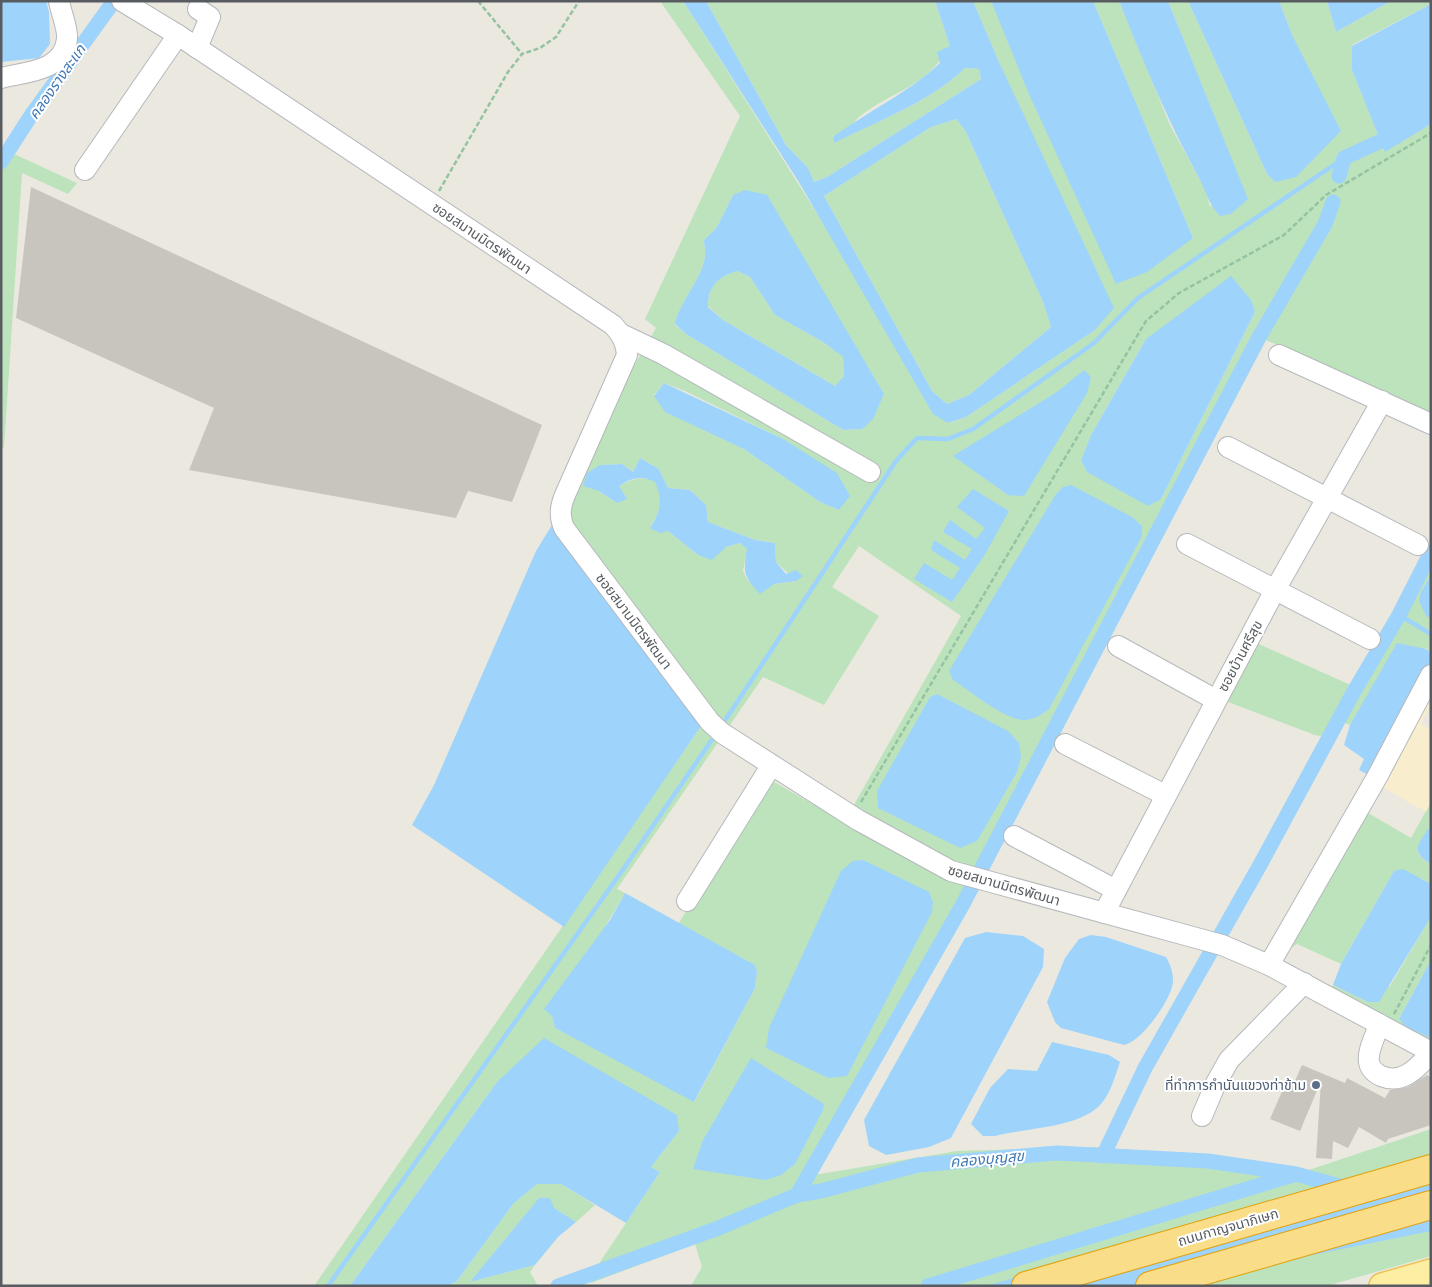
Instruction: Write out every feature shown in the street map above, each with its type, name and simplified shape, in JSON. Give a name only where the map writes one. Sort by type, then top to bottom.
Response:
[{"type":"highway","name":"ถนนกาญจนาภิเษก","points":[[1026,1286],[1431,1169]]},
{"type":"highway","points":[[1150,1286],[1431,1204]]},
{"type":"main road","points":[[1382,1286],[1431,1272]]},
{"type":"street","points":[[1,78],[48,67],[60,56],[66,40],[59,1]]},
{"type":"street","name":"ซอยสมานมิตรพัฒนา","points":[[128,5],[178,35],[612,325],[621,334],[626,344],[627,355],[560,506],[560,518],[564,528],[710,722],[734,742],[852,816],[951,871],[1216,943],[1269,965],[1431,1053]]},
{"type":"street","points":[[197,48],[210,17],[198,9]]},
{"type":"street","points":[[85,170],[178,35]]},
{"type":"street","points":[[621,334],[663,354],[870,472]]},
{"type":"street","points":[[1278,355],[1431,424]]},
{"type":"street","name":"ซอยบ้านศรีสุข","points":[[1104,913],[1275,590],[1328,500],[1382,401]]},
{"type":"street","points":[[1228,447],[1418,545]]},
{"type":"street","points":[[1187,544],[1370,638]]},
{"type":"street","points":[[1118,646],[1216,700]]},
{"type":"street","points":[[1269,965],[1377,777],[1431,675]]},
{"type":"street","points":[[1065,744],[1166,795]]},
{"type":"street","points":[[687,901],[771,766]]},
{"type":"street","points":[[1014,836],[1116,890]]},
{"type":"street","points":[[1202,1116],[1216,1083],[1229,1060],[1304,983]]},
{"type":"street","points":[[1383,1026],[1369,1051],[1369,1063],[1375,1073],[1388,1078],[1397,1078],[1413,1072],[1431,1053]]},
{"type":"path","points":[[478,1],[522,54]]},
{"type":"path","points":[[431,204],[508,72],[522,54],[540,48],[556,37],[579,1]]},
{"type":"path","points":[[852,816],[1146,321],[1179,293],[1284,235],[1326,195],[1431,133]]},
{"type":"path","points":[[1383,1026],[1431,945]]},
{"type":"green space","points":[[660,1],[683,1],[949,423],[966,417],[1095,330],[999,62],[973,1],[991,1],[1008,38],[1193,238],[1093,1],[1119,1],[1170,125],[1204,187],[1210,206],[1247,198],[1168,1],[1188,1],[1267,174],[1275,182],[1293,37],[1279,1],[1327,1],[1336,32],[1391,1],[1431,1],[1431,4],[1352,45],[1352,70],[1385,151],[1431,124],[1431,415],[1266,340],[988,865],[970,868],[851,810],[961,616],[859,546],[832,587],[879,616],[824,705],[763,677],[617,889],[625,893],[552,1016],[555,1028],[695,1101],[755,988],[757,972],[755,965],[678,924],[769,779],[886,846],[976,887],[814,1175],[957,1151],[1092,1147],[1211,1156],[1303,1172],[1431,1129],[1431,1256],[1327,1286],[691,1286],[702,1267],[695,1244],[591,1283],[596,1268],[660,1172],[651,1167],[679,1131],[497,1082],[350,1286],[314,1286],[703,723],[566,522],[568,506],[613,402],[656,328],[645,319],[740,116]],"holes":[[[733,195],[839,319],[884,394],[862,429],[843,430],[686,334],[675,325],[681,307],[700,274],[705,254],[704,240],[717,227]],[[1255,312],[1161,499],[1081,460],[1091,435],[1146,339]],[[664,383],[685,391],[783,439],[839,510],[820,502],[744,449],[654,395]],[[640,458],[659,469],[668,488],[690,490],[706,505],[708,522],[755,540],[775,543],[776,562],[796,581],[774,584],[748,581],[743,571],[747,549],[740,543],[698,555],[668,531],[650,528],[661,501],[656,482],[641,478],[619,486],[617,503],[599,491],[600,465],[622,464],[633,472]]]},
{"type":"green space","points":[[706,1],[935,1],[950,46],[941,60],[920,80],[859,117],[835,142],[920,101],[965,68],[979,69],[981,79],[827,177],[813,182],[808,168],[786,145]]},
{"type":"green space","points":[[956,119],[965,130],[1043,302],[1051,327],[969,395],[947,404],[932,391],[824,196],[931,127]]},
{"type":"green space","points":[[1,148],[77,183],[68,194],[22,173],[4,448],[1,447]]},
{"type":"green space","points":[[737,271],[750,277],[775,315],[823,342],[843,357],[844,376],[835,386],[723,320],[708,306],[710,292],[715,283],[724,276]]},
{"type":"green space","points":[[1431,547],[1431,576],[1421,591],[1426,616],[1431,619],[1431,653],[1426,648],[1373,687],[1350,725],[1335,719],[1327,737],[1315,735],[1223,700],[1254,642],[1353,686]]},
{"type":"green space","points":[[1431,802],[1430,826],[1418,846],[1418,851],[1423,859],[1431,864],[1431,884],[1422,879],[1394,871],[1341,964],[1297,944],[1281,954],[1363,810],[1411,838]]},
{"type":"green space","points":[[1431,917],[1431,960],[1399,1019],[1407,1027],[1431,1038],[1431,1043],[1330,991],[1333,985],[1368,1002],[1390,986]]},
{"type":"green space","points":[[537,1184],[561,1184],[595,1205],[576,1222],[554,1208],[470,1282],[535,1265],[530,1272],[538,1286],[448,1286],[457,1281],[513,1204]]},
{"type":"sand","points":[[1431,666],[1431,703],[1421,724],[1431,730],[1431,802],[1426,812],[1382,787]]},
{"type":"water","points":[[1,1],[46,1],[49,12],[50,44],[39,58],[1,62]]},
{"type":"water","points":[[683,1],[706,1],[786,145],[808,168],[814,182],[827,177],[981,79],[979,69],[965,68],[920,101],[834,143],[834,136],[902,92],[940,63],[937,52],[950,46],[935,1],[973,1],[999,62],[1114,308],[1095,330],[966,417],[948,423],[933,414],[800,184]],"holes":[[[956,119],[965,130],[1043,302],[1051,327],[969,395],[947,404],[932,391],[824,196],[931,127]]]},
{"type":"water","points":[[991,1],[1093,1],[1193,238],[1147,272],[1116,284],[1029,94]]},
{"type":"water","points":[[1119,1],[1168,1],[1248,199],[1231,214],[1220,216],[1210,202],[1146,68]]},
{"type":"water","points":[[1188,1],[1279,1],[1293,37],[1341,131],[1296,177],[1275,182],[1267,174]]},
{"type":"water","points":[[1327,1],[1391,1],[1336,32]]},
{"type":"water","points":[[1431,4],[1431,124],[1385,152],[1352,70],[1352,46]]},
{"type":"water","points":[[745,190],[767,195],[884,394],[873,419],[862,429],[843,430],[686,334],[675,324],[681,307],[696,282],[703,265],[705,254],[704,240],[717,227],[733,195]],"holes":[[[737,271],[750,277],[775,315],[823,342],[843,357],[844,376],[835,386],[723,320],[708,307],[710,293],[719,279]]]},
{"type":"water","points":[[1231,276],[1251,300],[1255,312],[1161,499],[1148,506],[1087,472],[1081,460],[1091,435],[1146,339]]},
{"type":"water","points":[[1084,370],[1091,377],[1087,393],[1024,496],[1008,495],[953,456],[1057,392]]},
{"type":"water","points":[[664,383],[783,439],[837,473],[850,496],[839,510],[820,502],[744,449],[665,412],[654,396]]},
{"type":"water","points":[[640,458],[659,469],[668,488],[690,490],[706,505],[708,522],[755,540],[775,543],[776,562],[786,574],[796,570],[803,576],[796,581],[774,584],[760,594],[747,578],[745,564],[747,549],[740,543],[726,547],[712,560],[698,555],[668,531],[660,533],[650,528],[660,506],[658,489],[655,482],[641,478],[632,479],[624,483],[619,486],[627,499],[617,503],[599,491],[583,486],[587,473],[600,465],[622,464],[633,472]]},
{"type":"water","points":[[1071,485],[1132,517],[1142,526],[1142,536],[1049,709],[1031,719],[1016,719],[988,704],[953,680],[949,671],[1056,494],[1063,487]]},
{"type":"water","points":[[973,489],[1009,511],[984,556],[952,602],[914,579],[924,563],[952,580],[960,568],[931,550],[934,540],[965,560],[972,549],[943,532],[950,520],[976,539],[985,528],[957,507]]},
{"type":"water","points":[[552,525],[703,723],[564,927],[412,825],[434,785],[536,551]]},
{"type":"water","points":[[1431,576],[1431,619],[1426,616],[1419,601],[1421,591]]},
{"type":"water","points":[[1397,643],[1426,649],[1431,653],[1431,666],[1372,777],[1359,770],[1364,759],[1344,745],[1350,725]]},
{"type":"water","points":[[937,694],[1008,731],[1019,743],[1021,757],[1017,772],[977,841],[960,848],[878,808],[877,791],[930,697]]},
{"type":"water","points":[[1431,825],[1431,864],[1420,855],[1418,846]]},
{"type":"water","points":[[863,860],[929,892],[933,902],[932,912],[847,1076],[828,1078],[766,1048],[769,1028],[841,871],[853,861]]},
{"type":"water","points":[[1403,869],[1431,884],[1431,917],[1379,1002],[1368,1002],[1333,985],[1341,964],[1394,871]]},
{"type":"water","points":[[625,893],[755,965],[757,972],[755,988],[694,1102],[555,1028],[552,1016],[544,1009],[610,920]]},
{"type":"water","points":[[986,932],[1023,936],[1044,949],[1043,967],[951,1138],[929,1147],[886,1155],[869,1146],[864,1120],[965,938]]},
{"type":"water","points":[[1091,935],[1106,937],[1166,957],[1172,971],[1172,987],[1160,1012],[1146,1030],[1124,1045],[1061,1028],[1055,1022],[1047,1002],[1065,958],[1079,939]]},
{"type":"water","points":[[1431,960],[1431,1038],[1406,1027],[1399,1019]]},
{"type":"water","points":[[544,1038],[677,1115],[679,1131],[651,1167],[660,1172],[626,1223],[561,1184],[537,1184],[513,1204],[457,1281],[448,1286],[350,1286],[497,1082]]},
{"type":"water","points":[[1052,1042],[1109,1055],[1120,1062],[1104,1100],[1092,1112],[1066,1123],[995,1136],[983,1136],[971,1124],[990,1088],[1008,1069],[1037,1071]]},
{"type":"water","points":[[751,1058],[824,1104],[823,1110],[795,1164],[781,1175],[766,1180],[693,1169],[703,1140]]},
{"type":"water","points":[[1431,1159],[1431,1231],[1288,1260],[1199,1286],[986,1286]]},
{"type":"water","points":[[539,1198],[550,1198],[554,1208],[576,1222],[558,1237],[535,1265],[470,1282]]},
{"type":"building","points":[[31,187],[542,425],[512,502],[468,491],[456,518],[189,470],[214,408],[16,318]]},
{"type":"building","points":[[1302,1065],[1345,1083],[1347,1078],[1385,1098],[1390,1090],[1408,1087],[1427,1075],[1431,1077],[1431,1125],[1388,1139],[1386,1143],[1359,1127],[1348,1148],[1333,1141],[1332,1159],[1316,1158],[1321,1081],[1300,1131],[1270,1119],[1287,1080],[1294,1083]]},
{"type":"waterway","name":"คลองรางสะแก","points":[[1,162],[30,117],[114,1]]},
{"type":"waterway","points":[[1339,176],[1344,158],[1381,141],[1431,112]]},
{"type":"waterway","points":[[726,719],[896,461],[917,438],[948,439],[973,429],[1094,343],[1138,298],[1344,158]]},
{"type":"waterway","points":[[797,1195],[963,904],[1258,339],[1325,224],[1333,202]]},
{"type":"waterway","points":[[1103,1156],[1145,1068],[1260,865],[1353,693],[1399,615],[1431,552]]},
{"type":"waterway","points":[[1399,615],[1431,634]]},
{"type":"waterway","points":[[328,1286],[622,871],[711,741]]},
{"type":"waterway","name":"คลองบุญสุข","points":[[558,1286],[716,1229],[797,1195],[821,1191],[918,1165],[1057,1153],[1208,1161],[1296,1174],[1350,1189]]},
{"type":"waterway","points":[[928,1286],[1293,1175]]},
{"type":"place","name":"ที่ทำการกำนันแขวงท่าข้าม","points":[[1316,1085]]}]
